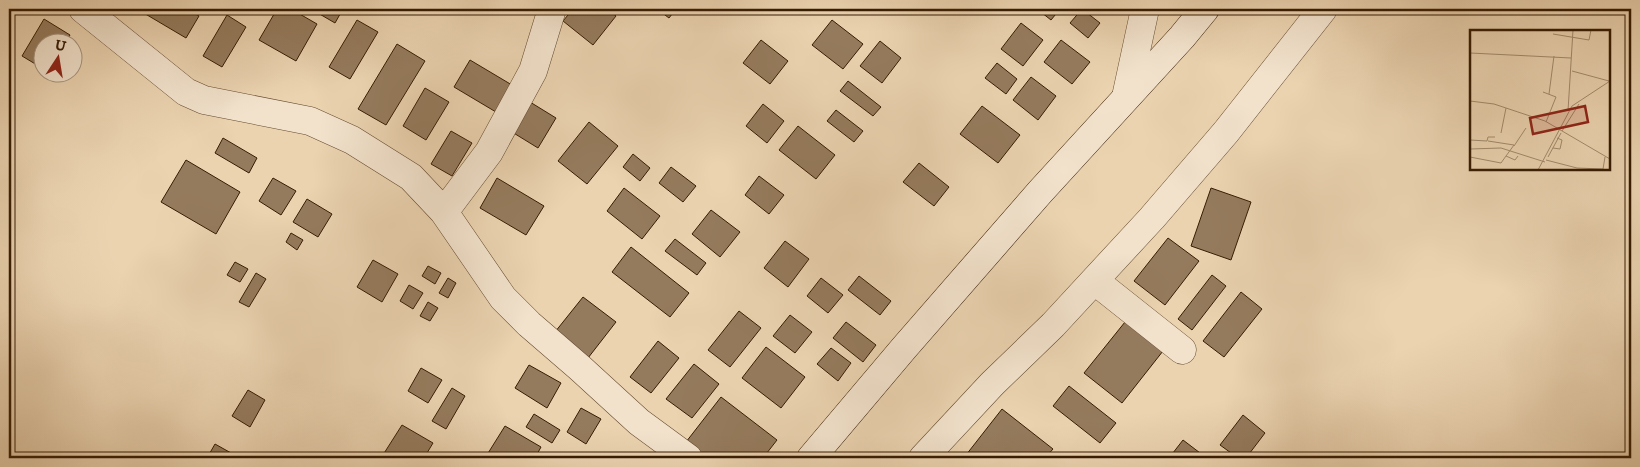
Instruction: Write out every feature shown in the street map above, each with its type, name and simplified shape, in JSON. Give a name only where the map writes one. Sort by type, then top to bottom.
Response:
[{"type":"street","points":[[84,9],[186,92],[204,100],[310,121],[352,140],[411,177],[444,212],[503,298],[522,318],[639,422],[688,458]]},
{"type":"street","points":[[444,212],[489,152],[533,71],[552,9]]},
{"type":"street","points":[[1126,97],[1145,9]]},
{"type":"street","points":[[811,458],[917,333],[1205,9]]},
{"type":"street","points":[[923,458],[992,384],[1095,281],[1226,132],[1323,9]]},
{"type":"street","points":[[1095,281],[1182,350]]},
{"type":"building","points":[[137,9],[186,9],[199,16],[186,38]]},
{"type":"building","points":[[277,9],[291,9],[317,24],[296,61],[259,40]]},
{"type":"building","points":[[311,9],[343,9],[335,23]]},
{"type":"building","points":[[573,9],[607,9],[616,16],[593,45],[563,21]]},
{"type":"building","points":[[657,9],[676,9],[669,18]]},
{"type":"building","points":[[1037,9],[1060,9],[1051,20]]},
{"type":"building","points":[[1082,9],[1100,23],[1088,38],[1070,23]]},
{"type":"building","points":[[227,15],[246,27],[222,67],[203,56]]},
{"type":"building","points":[[44,19],[65,32],[36,32]]},
{"type":"building","points":[[357,20],[378,32],[350,79],[329,67]]},
{"type":"building","points":[[832,20],[863,44],[843,69],[812,45]]},
{"type":"building","points":[[1021,23],[1043,40],[1023,66],[1001,49]]},
{"type":"building","points":[[32,39],[32,62],[22,56]]},
{"type":"building","points":[[761,40],[788,61],[770,84],[743,63]]},
{"type":"building","points":[[1061,40],[1090,62],[1072,84],[1044,62]]},
{"type":"building","points":[[880,41],[901,58],[882,83],[860,66]]},
{"type":"building","points":[[397,44],[425,61],[386,125],[358,109]]},
{"type":"building","points":[[470,60],[517,88],[501,115],[454,87]]},
{"type":"building","points":[[997,63],[1017,79],[1006,94],[985,78]]},
{"type":"building","points":[[1031,77],[1056,96],[1038,120],[1013,100]]},
{"type":"building","points":[[848,81],[881,107],[873,116],[840,91]]},
{"type":"building","points":[[425,88],[449,102],[426,140],[403,126]]},
{"type":"building","points":[[530,102],[556,118],[538,148],[512,132]]},
{"type":"building","points":[[763,104],[784,121],[767,143],[746,126]]},
{"type":"building","points":[[982,106],[1020,135],[998,163],[960,134]]},
{"type":"building","points":[[836,110],[863,131],[854,142],[827,121]]},
{"type":"building","points":[[589,122],[618,146],[587,184],[558,161]]},
{"type":"building","points":[[798,126],[835,155],[816,179],[779,150]]},
{"type":"building","points":[[451,131],[472,143],[452,176],[431,164]]},
{"type":"building","points":[[223,138],[257,158],[249,173],[215,153]]},
{"type":"building","points":[[633,154],[650,168],[640,181],[623,167]]},
{"type":"building","points":[[186,160],[240,192],[216,234],[161,202]]},
{"type":"building","points":[[919,163],[949,187],[934,206],[903,182]]},
{"type":"building","points":[[671,167],[696,186],[683,202],[659,183]]},
{"type":"building","points":[[759,176],[784,195],[769,214],[745,195]]},
{"type":"building","points":[[273,178],[296,191],[281,215],[259,201]]},
{"type":"building","points":[[497,178],[544,206],[526,235],[480,208]]},
{"type":"building","points":[[624,188],[660,216],[642,239],[607,211]]},
{"type":"building","points":[[1211,188],[1251,202],[1231,260],[1191,246]]},
{"type":"building","points":[[307,199],[332,214],[318,237],[293,222]]},
{"type":"building","points":[[711,210],[740,232],[720,257],[692,234]]},
{"type":"building","points":[[291,233],[303,240],[297,250],[286,242]]},
{"type":"building","points":[[1168,238],[1199,261],[1165,305],[1134,281]]},
{"type":"building","points":[[675,239],[706,263],[697,275],[665,251]]},
{"type":"building","points":[[785,241],[809,259],[788,287],[764,268]]},
{"type":"building","points":[[631,247],[689,293],[670,317],[612,272]]},
{"type":"building","points":[[373,260],[398,274],[382,302],[357,287]]},
{"type":"building","points":[[235,262],[248,269],[240,282],[227,275]]},
{"type":"building","points":[[428,266],[441,273],[435,284],[422,276]]},
{"type":"building","points":[[256,273],[266,279],[249,307],[239,302]]},
{"type":"building","points":[[1212,275],[1226,286],[1192,330],[1178,319]]},
{"type":"building","points":[[859,276],[891,301],[880,315],[848,290]]},
{"type":"building","points":[[448,278],[456,283],[448,298],[439,293]]},
{"type":"building","points":[[821,278],[843,295],[828,313],[807,296]]},
{"type":"building","points":[[409,285],[423,293],[413,309],[400,301]]},
{"type":"building","points":[[1241,292],[1262,309],[1224,357],[1203,341]]},
{"type":"building","points":[[583,297],[616,322],[588,358],[555,332]]},
{"type":"building","points":[[428,302],[438,308],[430,321],[420,316]]},
{"type":"building","points":[[739,311],[761,328],[730,367],[708,350]]},
{"type":"building","points":[[790,315],[812,332],[795,353],[773,336]]},
{"type":"building","points":[[846,322],[876,345],[863,362],[833,338]]},
{"type":"building","points":[[1125,322],[1163,351],[1122,403],[1084,373]]},
{"type":"building","points":[[658,341],[679,358],[651,393],[630,377]]},
{"type":"building","points":[[766,347],[805,377],[781,408],[742,378]]},
{"type":"building","points":[[831,348],[851,363],[838,381],[817,364]]},
{"type":"building","points":[[694,364],[719,384],[692,418],[666,399]]},
{"type":"building","points":[[529,365],[561,383],[547,408],[515,388]]},
{"type":"building","points":[[421,368],[442,380],[428,403],[408,391]]},
{"type":"building","points":[[1069,386],[1116,423],[1100,443],[1053,406]]},
{"type":"building","points":[[452,388],[465,396],[446,429],[432,421]]},
{"type":"building","points":[[248,390],[265,400],[250,427],[232,416]]},
{"type":"building","points":[[721,397],[777,440],[763,458],[707,458],[686,442]]},
{"type":"building","points":[[581,408],[601,419],[586,444],[567,432]]},
{"type":"building","points":[[1002,409],[1053,449],[1045,458],[970,458],[966,455]]},
{"type":"building","points":[[534,414],[560,430],[552,443],[526,427]]},
{"type":"building","points":[[1243,415],[1265,433],[1246,458],[1238,458],[1220,445]]},
{"type":"building","points":[[402,425],[433,443],[424,458],[381,458]]},
{"type":"building","points":[[505,426],[541,447],[535,458],[485,458]]},
{"type":"building","points":[[1183,440],[1204,456],[1202,458],[1169,458]]},
{"type":"building","points":[[215,444],[240,458],[207,458]]},
{"type":"building","points":[[610,453],[619,458],[606,458]]}]
